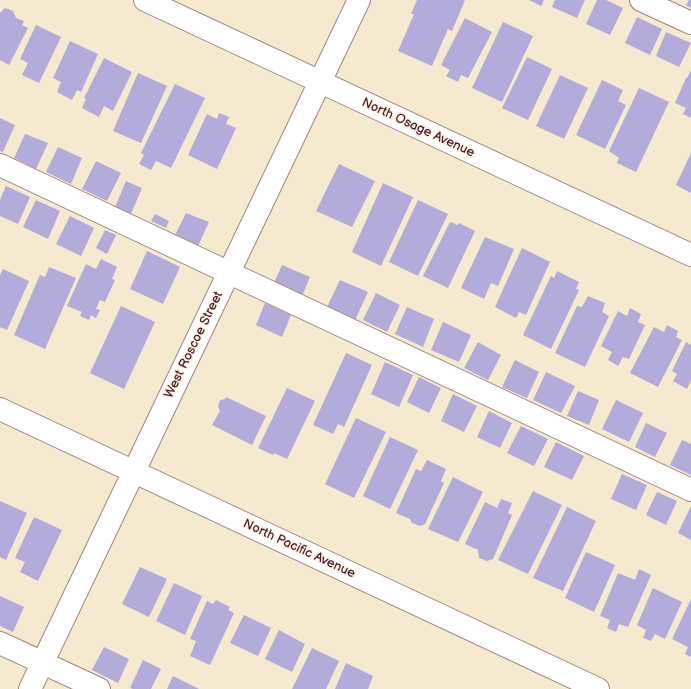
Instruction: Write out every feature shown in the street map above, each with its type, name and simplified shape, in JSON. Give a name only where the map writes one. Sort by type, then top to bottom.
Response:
[{"type":"street","name":"North Osage Avenue","points":[[145,0],[691,255]]},
{"type":"street","name":"West Roscoe Street","points":[[30,689],[359,0]]},
{"type":"street","points":[[641,0],[691,23]]},
{"type":"street","points":[[0,165],[691,490]]},
{"type":"street","name":"North Pacific Avenue","points":[[0,409],[598,689]]},
{"type":"street","points":[[0,643],[99,689]]},
{"type":"building","points":[[417,0],[465,0],[452,31],[448,29],[432,66],[398,51],[414,14],[411,14]]},
{"type":"building","points":[[529,0],[544,0],[541,6]]},
{"type":"building","points":[[555,0],[585,0],[577,18],[552,7]]},
{"type":"building","points":[[597,0],[606,0],[623,8],[610,35],[586,24]]},
{"type":"building","points":[[689,0],[691,0],[691,8],[686,5]]},
{"type":"building","points":[[5,8],[13,11],[16,18],[24,21],[22,25],[28,28],[9,65],[0,60],[0,13]]},
{"type":"building","points":[[637,17],[662,29],[650,55],[625,43]]},
{"type":"building","points":[[465,18],[492,32],[468,78],[461,75],[458,82],[446,76],[450,70],[441,65]]},
{"type":"building","points":[[503,22],[533,36],[502,102],[472,88]]},
{"type":"building","points":[[36,25],[61,37],[39,83],[22,75],[28,63],[20,59]]},
{"type":"building","points":[[666,32],[691,43],[679,67],[656,56]]},
{"type":"building","points":[[70,41],[98,54],[81,92],[77,90],[72,100],[57,92],[61,82],[53,78]]},
{"type":"building","points":[[527,57],[552,69],[528,120],[502,108]]},
{"type":"building","points":[[104,58],[132,72],[113,111],[104,106],[99,117],[82,108],[86,99],[84,98]]},
{"type":"building","points":[[691,70],[691,118],[683,114],[686,108],[675,103]]},
{"type":"building","points":[[138,73],[167,86],[141,143],[113,131]]},
{"type":"building","points":[[560,75],[588,88],[564,139],[536,126]]},
{"type":"building","points":[[602,80],[623,90],[618,101],[626,105],[605,149],[576,135]]},
{"type":"building","points":[[175,84],[205,98],[171,168],[156,161],[151,170],[139,164],[144,155],[141,153]]},
{"type":"building","points":[[639,88],[669,102],[636,172],[617,163],[619,158],[609,151]]},
{"type":"building","points":[[219,113],[229,117],[226,124],[236,128],[217,169],[188,155],[207,114],[217,119]]},
{"type":"building","points":[[0,118],[15,125],[3,152],[0,151]]},
{"type":"building","points":[[25,134],[48,143],[36,169],[14,158]]},
{"type":"building","points":[[58,147],[82,158],[71,184],[46,172]]},
{"type":"building","points":[[691,153],[691,193],[676,185]]},
{"type":"building","points":[[96,161],[121,173],[107,201],[82,189]]},
{"type":"building","points":[[339,164],[375,181],[352,227],[316,211]]},
{"type":"building","points":[[126,181],[142,188],[131,214],[115,207]]},
{"type":"building","points":[[383,183],[413,197],[381,266],[352,252]]},
{"type":"building","points":[[6,186],[30,197],[18,224],[0,216],[0,200]]},
{"type":"building","points":[[36,200],[60,211],[48,239],[23,227]]},
{"type":"building","points":[[418,200],[448,214],[418,276],[389,262]]},
{"type":"building","points":[[186,213],[209,222],[198,246],[175,235]]},
{"type":"building","points":[[155,214],[169,221],[166,228],[151,221]]},
{"type":"building","points":[[70,216],[94,228],[81,256],[56,244]]},
{"type":"building","points":[[450,222],[458,225],[459,223],[475,231],[448,288],[423,276]]},
{"type":"building","points":[[105,230],[116,235],[107,254],[96,248]]},
{"type":"building","points":[[485,237],[514,249],[498,286],[491,283],[484,299],[461,288]]},
{"type":"building","points":[[522,248],[550,262],[526,315],[519,312],[516,318],[495,307]]},
{"type":"building","points":[[147,251],[180,267],[163,304],[130,289]]},
{"type":"building","points":[[101,259],[117,267],[112,279],[115,280],[105,302],[100,300],[96,309],[100,310],[96,318],[91,315],[89,320],[80,316],[82,312],[67,306],[86,264],[96,269]]},
{"type":"building","points":[[282,265],[310,277],[302,296],[274,283]]},
{"type":"building","points":[[49,267],[76,278],[45,349],[14,335],[40,275],[45,277]]},
{"type":"building","points":[[3,269],[29,281],[7,330],[0,327],[0,275]]},
{"type":"building","points":[[557,271],[579,282],[576,289],[579,290],[551,349],[523,335],[551,276],[554,278]]},
{"type":"building","points":[[340,280],[368,292],[355,320],[327,307]]},
{"type":"building","points":[[376,293],[400,305],[387,332],[363,320]]},
{"type":"building","points":[[588,296],[605,303],[602,312],[609,316],[585,367],[555,353],[577,306],[582,307]]},
{"type":"building","points":[[265,303],[291,315],[282,337],[256,325]]},
{"type":"building","points":[[121,306],[155,322],[124,389],[90,373]]},
{"type":"building","points":[[407,307],[434,319],[423,347],[395,334]]},
{"type":"building","points":[[630,308],[641,314],[638,322],[645,325],[629,359],[623,357],[618,366],[608,360],[612,352],[601,346],[618,311],[627,316]]},
{"type":"building","points":[[443,322],[471,335],[459,362],[431,350]]},
{"type":"building","points":[[667,325],[678,331],[676,337],[682,340],[658,387],[630,373],[654,327],[664,332]]},
{"type":"building","points":[[478,342],[501,355],[488,380],[464,368]]},
{"type":"building","points":[[686,342],[691,345],[691,380],[687,389],[673,381],[677,374],[672,371]]},
{"type":"building","points":[[346,353],[372,365],[344,427],[338,424],[333,434],[313,425]]},
{"type":"building","points":[[515,360],[539,372],[527,398],[502,387]]},
{"type":"building","points":[[385,362],[413,375],[399,407],[371,394]]},
{"type":"building","points":[[546,372],[575,386],[561,413],[533,400]]},
{"type":"building","points":[[419,377],[441,388],[429,413],[407,402]]},
{"type":"building","points":[[287,388],[315,401],[287,459],[274,453],[273,455],[258,448]]},
{"type":"building","points":[[578,391],[599,400],[589,425],[567,416]]},
{"type":"building","points":[[453,394],[477,406],[464,432],[441,421]]},
{"type":"building","points":[[226,397],[266,416],[252,445],[212,425],[220,411],[218,406],[220,400],[225,399]]},
{"type":"building","points":[[616,400],[643,413],[629,442],[602,429]]},
{"type":"building","points":[[489,411],[512,423],[500,448],[477,437]]},
{"type":"building","points":[[356,418],[386,432],[354,498],[325,484]]},
{"type":"building","points":[[646,423],[667,433],[655,457],[635,447]]},
{"type":"building","points":[[521,426],[548,439],[534,466],[507,453]]},
{"type":"building","points":[[390,437],[418,450],[390,509],[363,496]]},
{"type":"building","points":[[682,440],[691,444],[691,475],[670,465]]},
{"type":"building","points":[[556,442],[584,456],[572,480],[544,467]]},
{"type":"building","points":[[427,460],[446,469],[441,481],[444,483],[425,524],[420,526],[412,523],[410,519],[396,513],[416,469],[421,471]]},
{"type":"building","points":[[622,474],[647,485],[636,510],[611,499]]},
{"type":"building","points":[[453,477],[483,492],[458,542],[428,529]]},
{"type":"building","points":[[533,491],[562,505],[528,574],[498,560]]},
{"type":"building","points":[[657,492],[677,501],[666,525],[646,515]]},
{"type":"building","points":[[501,499],[512,503],[508,513],[512,515],[493,559],[487,561],[479,558],[478,550],[465,544],[485,502],[497,508]]},
{"type":"building","points":[[0,501],[27,513],[6,560],[0,557]]},
{"type":"building","points":[[691,506],[691,540],[678,533]]},
{"type":"building","points":[[567,507],[596,521],[563,591],[533,578]]},
{"type":"building","points":[[34,517],[62,530],[38,581],[20,572],[25,562],[15,558]]},
{"type":"building","points":[[586,552],[615,565],[594,612],[565,598]]},
{"type":"building","points":[[140,567],[167,579],[149,617],[122,604]]},
{"type":"building","points":[[639,569],[651,575],[628,627],[619,624],[616,632],[607,628],[610,620],[600,616],[618,573],[635,580]]},
{"type":"building","points":[[174,583],[202,596],[185,635],[156,621]]},
{"type":"building","points":[[653,588],[682,602],[665,639],[655,634],[651,641],[643,638],[646,630],[637,625]]},
{"type":"building","points":[[0,596],[24,607],[13,632],[0,626]]},
{"type":"building","points":[[691,599],[691,657],[685,654],[688,647],[672,639]]},
{"type":"building","points":[[216,600],[230,607],[228,610],[234,613],[210,665],[190,656],[196,641],[190,639],[207,601],[213,604]]},
{"type":"building","points":[[244,615],[271,628],[258,656],[230,643]]},
{"type":"building","points":[[279,630],[305,644],[292,672],[265,659]]},
{"type":"building","points":[[104,647],[129,659],[118,683],[92,670]]},
{"type":"building","points":[[312,648],[339,661],[326,689],[292,689]]},
{"type":"building","points":[[143,660],[161,669],[151,689],[130,688]]},
{"type":"building","points":[[346,663],[373,676],[368,689],[335,689]]},
{"type":"building","points":[[173,676],[199,689],[167,689]]}]
